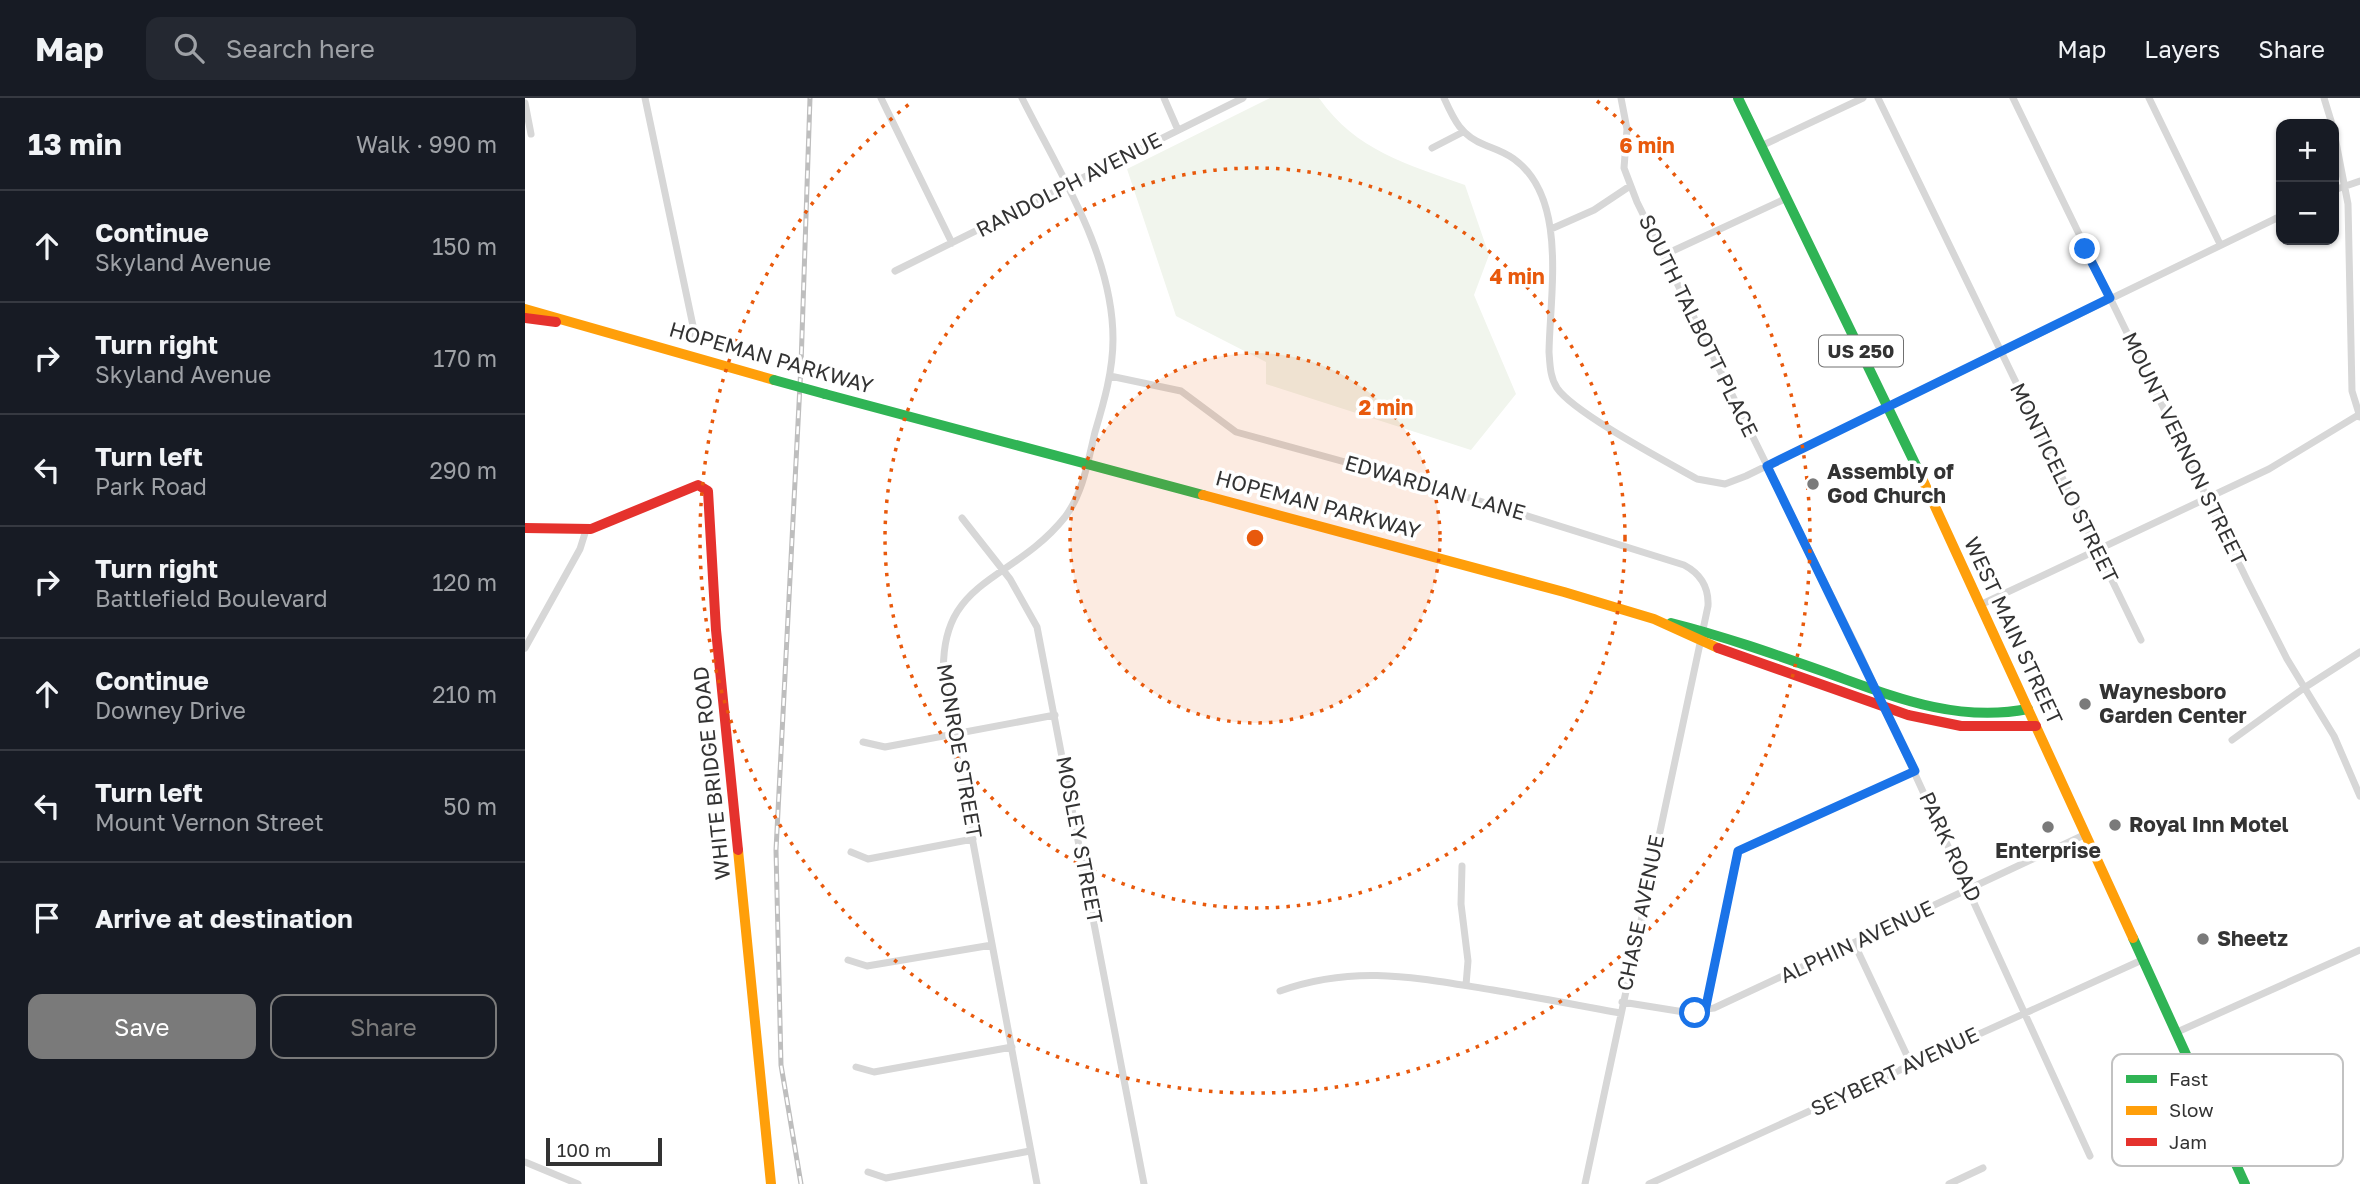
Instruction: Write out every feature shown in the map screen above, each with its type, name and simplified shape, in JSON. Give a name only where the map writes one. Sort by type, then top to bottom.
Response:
[{"type":"main road","name":"WEST MAIN STREET","points":[[1738,98],[1888,406],[2185,1054]]},
{"type":"main road","name":"HOPEMAN PARKWAY","points":[[525,309],[825,394],[1352,533],[1654,619],[1700,642],[1885,707],[1961,726],[2036,726]]},
{"type":"main road","name":"HOPEMAN PARKWAY","points":[[525,318],[584,326]]},
{"type":"main road","name":"WHITE BRIDGE ROAD","points":[[586,530],[698,485],[705,486],[708,491],[716,630],[771,1184]]},
{"type":"main road","points":[[525,528],[586,530]]},
{"type":"main road","points":[[1654,619],[1703,630],[1919,705],[1973,714],[2007,715],[2028,709]]},
{"type":"main road","name":"WEST MAIN STREET","points":[[2237,1166],[2245,1184]]},
{"type":"street","points":[[645,98],[696,340]]},
{"type":"street","points":[[881,98],[952,243]]},
{"type":"street","name":"MONROE STREET","points":[[1022,98],[1091,237],[1105,275],[1113,326],[1110,376],[1076,498],[1065,517],[960,607],[945,638],[943,678],[1037,1184]]},
{"type":"street","points":[[1164,98],[1178,130]]},
{"type":"street","name":"RANDOLPH AVENUE","points":[[895,271],[1243,98]]},
{"type":"street","points":[[1444,98],[1462,132],[1510,156],[1529,172],[1546,201],[1551,229],[1549,352],[1551,372],[1558,389],[1576,406],[1705,483],[1725,484],[1767,466],[2276,218]]},
{"type":"street","name":"SOUTH TALBOTT PLACE","points":[[1621,98],[1627,129],[1624,168],[1630,186],[1767,466]]},
{"type":"street","points":[[1761,146],[1863,98]]},
{"type":"street","name":"MONTICELLO STREET","points":[[1878,98],[2141,640]]},
{"type":"street","name":"MOUNT VERNON STREET","points":[[2013,98],[2208,498],[2304,688],[2334,736],[2360,796]]},
{"type":"street","points":[[2149,98],[2220,244]]},
{"type":"street","points":[[2324,98],[2330,119]]},
{"type":"street","points":[[525,103],[531,134]]},
{"type":"street","points":[[1432,148],[1462,132]]},
{"type":"street","points":[[1980,605],[2269,469],[2360,415],[2352,391],[2350,237],[2346,185],[2339,154]]},
{"type":"street","points":[[2339,188],[2360,181]]},
{"type":"street","points":[[1551,229],[1594,210],[1630,186]]},
{"type":"street","points":[[1664,255],[1787,198]]},
{"type":"street","name":"EDWARDIAN LANE","points":[[1110,376],[1181,391],[1236,432],[1425,484],[1684,565],[1699,575],[1707,593],[1708,606],[1700,642]]},
{"type":"street","name":"PARK ROAD","points":[[1767,466],[1915,771],[2090,1156]]},
{"type":"street","name":"MOSLEY STREET","points":[[962,518],[1027,604],[1037,627],[1144,1184]]},
{"type":"street","points":[[525,648],[580,549],[586,530]]},
{"type":"street","name":"CHASE AVENUE","points":[[1585,1184],[1700,642]]},
{"type":"street","points":[[2232,740],[2360,652]]},
{"type":"street","points":[[863,742],[885,747],[1055,715]]},
{"type":"street","points":[[1705,1011],[1738,851],[1915,771]]},
{"type":"street","name":"ALPHIN AVENUE","points":[[1622,1002],[1684,1012],[1705,1011],[2084,835]]},
{"type":"street","points":[[851,852],[868,859],[973,839]]},
{"type":"street","points":[[1462,866],[1461,904],[1468,961],[1466,985]]},
{"type":"street","points":[[1854,943],[1911,1064]]},
{"type":"street","points":[[848,960],[867,966],[992,945]]},
{"type":"street","points":[[2175,1033],[2360,950]]},
{"type":"street","name":"SEYBERT AVENUE","points":[[1649,1184],[2142,960]]},
{"type":"street","points":[[1280,991],[1316,981],[1371,974],[1410,975],[1620,1013]]},
{"type":"street","points":[[856,1067],[874,1072],[1012,1047]]},
{"type":"street","points":[[868,1172],[886,1178],[1030,1151]]},
{"type":"street","points":[[525,1162],[577,1184]]},
{"type":"street","points":[[1949,1184],[1983,1168]]},
{"type":"shaded area","points":[[1270,98],[1319,98],[1349,131],[1384,154],[1465,185],[1489,255],[1474,295],[1516,394],[1471,450],[1266,384],[1266,362],[1176,316],[1127,169]]},
{"type":"railway","points":[[801,1184],[781,1065],[776,850],[801,365],[810,98]]},
{"type":"traffic: fast","points":[[1738,98],[1921,476]]},
{"type":"traffic: fast","points":[[774,380],[825,394]]},
{"type":"traffic: fast","points":[[825,394],[1203,495]]},
{"type":"traffic: fast","points":[[1671,623],[1924,705],[1975,712],[2028,709]]},
{"type":"traffic: fast","points":[[2133,938],[2186,1054]]},
{"type":"traffic: fast","points":[[2237,1166],[2245,1184]]},
{"type":"traffic: slow","points":[[525,309],[774,380]]},
{"type":"traffic: slow","points":[[1921,476],[2133,938]]},
{"type":"traffic: slow","points":[[1203,495],[1564,592],[1654,619],[1718,648]]},
{"type":"traffic: slow","points":[[738,850],[771,1184]]},
{"type":"traffic: jam","points":[[525,318],[556,322]]},
{"type":"traffic: jam","points":[[525,528],[591,529],[698,485],[708,491],[716,630],[738,850]]},
{"type":"traffic: jam","points":[[1718,648],[1908,715],[1961,726],[2036,726]]},
{"type":"place","name":"Assembly of God Church","points":[[1813,484]]},
{"type":"place","name":"Waynesboro Garden Center","points":[[2085,704]]},
{"type":"place","name":"Royal Inn Motel","points":[[2115,825]]},
{"type":"place","name":"Enterprise","points":[[2048,827]]},
{"type":"place","name":"Sheetz","points":[[2203,939]]},
{"type":"route","points":[[1695,1013],[1705,1011],[1738,851],[1915,771],[1767,466],[2110,298],[2085,249]]}]
